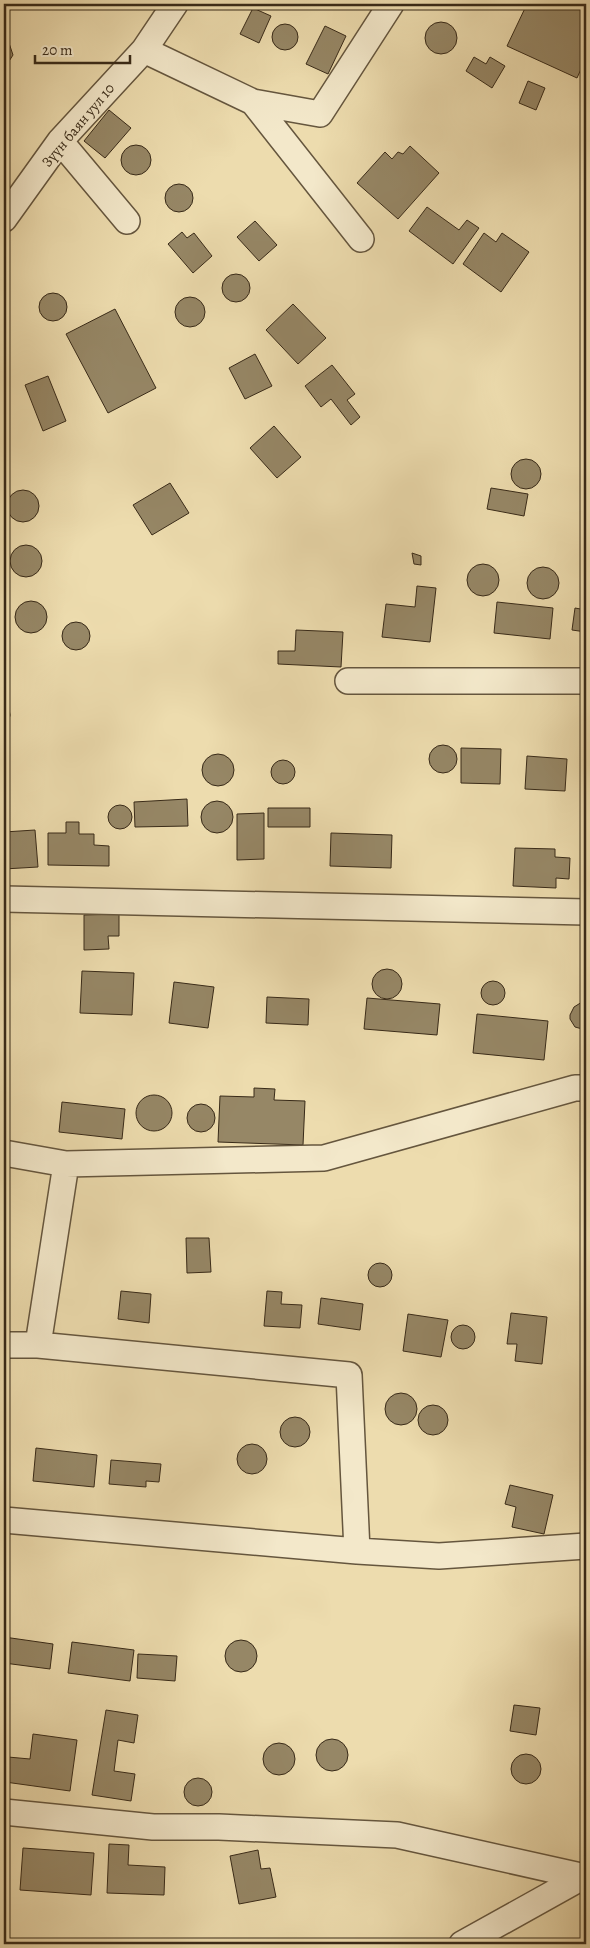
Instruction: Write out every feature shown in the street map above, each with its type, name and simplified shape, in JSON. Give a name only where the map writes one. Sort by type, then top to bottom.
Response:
[{"type":"street","name":"Зүүн баян уул 10","points":[[4,219],[13,190],[144,50],[175,4]]},
{"type":"street","points":[[144,50],[252,102],[320,114],[391,4]]},
{"type":"street","points":[[252,102],[361,239]]},
{"type":"street","points":[[60,141],[127,220]]},
{"type":"street","points":[[348,681],[586,681]]},
{"type":"street","points":[[4,899],[586,912]]},
{"type":"street","points":[[4,1153],[66,1164],[324,1158],[575,1088],[586,1088]]},
{"type":"street","points":[[38,1345],[66,1164]]},
{"type":"street","points":[[4,1346],[38,1345],[349,1375],[357,1551]]},
{"type":"street","points":[[4,1520],[357,1551],[439,1556],[586,1546]]},
{"type":"street","points":[[4,1812],[153,1827],[219,1827],[397,1835],[585,1876]]},
{"type":"street","points":[[462,1944],[585,1876]]},
{"type":"building","points":[[4,4],[13,4],[6,10]]},
{"type":"building","points":[[527,4],[586,4],[586,35],[582,44],[586,45],[586,58],[577,78],[507,46]]},
{"type":"building","points":[[253,8],[271,16],[259,43],[240,34]]},
{"type":"building","points":[[441,22],[447,23],[452,27],[456,32],[456,44],[452,49],[447,53],[441,54],[435,53],[430,49],[426,44],[425,38],[426,32],[430,27],[435,23]]},
{"type":"building","points":[[285,24],[294,28],[298,37],[294,46],[285,50],[276,46],[272,37],[276,28]]},
{"type":"building","points":[[325,26],[346,36],[328,74],[306,64]]},
{"type":"building","points":[[4,34],[13,55],[4,69]]},
{"type":"building","points":[[474,57],[486,64],[490,57],[505,66],[492,88],[466,71]]},
{"type":"building","points":[[528,81],[545,88],[536,110],[519,103]]},
{"type":"building","points":[[109,110],[131,128],[105,158],[84,141]]},
{"type":"building","points":[[136,145],[147,149],[151,160],[147,171],[136,175],[125,171],[121,160],[125,149]]},
{"type":"building","points":[[410,146],[439,173],[398,219],[357,183],[385,152],[392,159],[398,152],[403,154]]},
{"type":"building","points":[[179,184],[189,188],[193,198],[189,208],[179,212],[169,208],[165,198],[169,188]]},
{"type":"building","points":[[427,207],[459,230],[467,220],[479,228],[453,264],[409,231]]},
{"type":"building","points":[[255,221],[277,245],[259,261],[237,237]]},
{"type":"building","points":[[182,232],[187,238],[194,233],[212,256],[193,273],[168,244]]},
{"type":"building","points":[[484,233],[496,242],[502,233],[529,252],[501,292],[463,264]]},
{"type":"building","points":[[236,274],[246,278],[250,288],[246,298],[236,302],[226,298],[222,288],[226,278]]},
{"type":"building","points":[[53,293],[63,297],[67,307],[63,317],[53,321],[43,317],[39,307],[43,297]]},
{"type":"building","points":[[190,297],[200,302],[205,312],[200,322],[190,327],[180,322],[175,312],[180,302]]},
{"type":"building","points":[[293,304],[326,338],[298,364],[266,330]]},
{"type":"building","points":[[115,309],[156,388],[108,413],[66,334]]},
{"type":"building","points":[[255,354],[272,386],[245,399],[229,368]]},
{"type":"building","points":[[332,365],[355,394],[347,400],[360,417],[351,425],[331,399],[321,407],[305,386]]},
{"type":"building","points":[[48,376],[66,421],[43,431],[25,385]]},
{"type":"building","points":[[274,426],[301,457],[277,478],[250,448]]},
{"type":"building","points":[[526,459],[536,464],[541,474],[536,484],[526,489],[516,484],[511,474],[516,464]]},
{"type":"building","points":[[170,483],[189,513],[152,535],[133,505]]},
{"type":"building","points":[[491,488],[528,494],[524,516],[487,509]]},
{"type":"building","points":[[23,490],[29,491],[34,495],[38,500],[38,512],[34,517],[29,521],[23,522],[17,521],[12,517],[8,512],[7,506],[8,500],[12,495],[17,491]]},
{"type":"building","points":[[26,545],[32,546],[37,550],[41,555],[41,567],[37,572],[32,576],[26,577],[20,576],[15,572],[11,567],[10,561],[11,555],[15,550],[20,546]]},
{"type":"building","points":[[412,553],[421,556],[421,565],[414,564]]},
{"type":"building","points":[[483,564],[489,565],[494,569],[498,574],[498,586],[494,591],[489,595],[483,596],[477,595],[472,591],[468,586],[467,580],[468,574],[472,569],[477,565]]},
{"type":"building","points":[[543,567],[549,568],[554,572],[558,577],[558,589],[554,594],[549,598],[543,599],[537,598],[532,594],[528,589],[527,583],[528,577],[532,572],[537,568]]},
{"type":"building","points":[[417,586],[436,588],[430,642],[382,637],[386,604],[415,607]]},
{"type":"building","points":[[31,601],[37,602],[42,606],[46,611],[46,623],[42,628],[37,632],[31,633],[25,632],[20,628],[16,623],[15,617],[16,611],[20,606],[25,602]]},
{"type":"building","points":[[497,602],[553,608],[550,639],[494,633]]},
{"type":"building","points":[[575,608],[586,610],[586,632],[572,630]]},
{"type":"building","points":[[76,622],[86,626],[90,636],[86,646],[76,650],[66,646],[62,636],[66,626]]},
{"type":"building","points":[[296,630],[343,632],[341,667],[278,664],[278,651],[295,651]]},
{"type":"building","points":[[4,702],[9,709],[10,715],[9,720],[4,726]]},
{"type":"building","points":[[443,745],[453,749],[457,759],[453,769],[443,773],[433,769],[429,759],[433,749]]},
{"type":"building","points":[[461,748],[501,749],[500,784],[461,783]]},
{"type":"building","points":[[218,754],[224,755],[229,759],[233,764],[233,776],[229,781],[224,785],[218,786],[212,785],[207,781],[203,776],[202,770],[203,764],[207,759],[212,755]]},
{"type":"building","points":[[527,756],[567,759],[565,791],[525,789]]},
{"type":"building","points":[[283,760],[292,763],[295,772],[292,781],[283,784],[274,781],[271,772],[274,763]]},
{"type":"building","points":[[187,799],[188,826],[135,827],[134,802]]},
{"type":"building","points":[[217,801],[228,806],[233,817],[228,828],[217,833],[206,828],[201,817],[206,806]]},
{"type":"building","points":[[120,805],[129,808],[132,817],[129,826],[120,829],[111,826],[108,817],[111,808]]},
{"type":"building","points":[[268,808],[310,808],[310,827],[268,827]]},
{"type":"building","points":[[264,813],[264,859],[237,860],[237,814]]},
{"type":"building","points":[[66,822],[79,822],[79,834],[94,834],[94,845],[109,846],[109,866],[48,865],[48,833],[66,833]]},
{"type":"building","points":[[35,830],[38,867],[4,869],[4,832]]},
{"type":"building","points":[[331,833],[392,835],[391,868],[330,866]]},
{"type":"building","points":[[515,848],[555,849],[555,857],[570,858],[569,879],[556,878],[556,888],[513,886]]},
{"type":"building","points":[[119,914],[119,936],[108,936],[109,949],[84,950],[84,915]]},
{"type":"building","points":[[387,969],[397,974],[402,984],[397,994],[387,999],[377,994],[372,984],[377,974]]},
{"type":"building","points":[[4,971],[9,979],[9,985],[4,996]]},
{"type":"building","points":[[82,971],[134,973],[132,1015],[80,1013]]},
{"type":"building","points":[[493,981],[498,982],[504,988],[504,998],[498,1004],[493,1005],[488,1004],[482,998],[481,993],[482,988],[488,982]]},
{"type":"building","points":[[174,982],[214,987],[208,1028],[169,1023]]},
{"type":"building","points":[[267,997],[309,999],[308,1025],[266,1023]]},
{"type":"building","points":[[367,998],[440,1004],[437,1035],[364,1029]]},
{"type":"building","points":[[582,1002],[586,1003],[586,1030],[575,1027],[570,1019],[574,1007]]},
{"type":"building","points":[[477,1014],[548,1021],[544,1060],[473,1053]]},
{"type":"building","points":[[254,1088],[275,1089],[274,1100],[305,1101],[303,1145],[218,1142],[220,1096],[254,1097]]},
{"type":"building","points":[[154,1095],[166,1101],[172,1113],[166,1125],[154,1131],[142,1125],[136,1113],[142,1101]]},
{"type":"building","points":[[62,1102],[125,1109],[122,1139],[59,1132]]},
{"type":"building","points":[[201,1104],[211,1108],[215,1118],[211,1128],[201,1132],[191,1128],[187,1118],[191,1108]]},
{"type":"building","points":[[186,1238],[209,1238],[211,1272],[187,1273]]},
{"type":"building","points":[[375,1263],[385,1263],[392,1270],[392,1280],[385,1287],[375,1287],[368,1280],[368,1270]]},
{"type":"building","points":[[121,1291],[151,1294],[149,1323],[118,1319]]},
{"type":"building","points":[[267,1291],[282,1292],[281,1304],[302,1305],[300,1328],[264,1326]]},
{"type":"building","points":[[321,1298],[363,1304],[360,1330],[318,1324]]},
{"type":"building","points":[[511,1313],[547,1317],[542,1364],[515,1361],[517,1344],[507,1344]]},
{"type":"building","points":[[408,1314],[448,1320],[441,1357],[403,1351]]},
{"type":"building","points":[[463,1325],[472,1328],[475,1337],[472,1346],[463,1349],[454,1346],[451,1337],[454,1328]]},
{"type":"building","points":[[401,1393],[407,1394],[412,1398],[416,1403],[416,1415],[412,1420],[407,1424],[401,1425],[395,1424],[390,1420],[386,1415],[385,1409],[386,1403],[390,1398],[395,1394]]},
{"type":"building","points":[[433,1405],[444,1409],[448,1420],[444,1431],[433,1435],[422,1431],[418,1420],[422,1409]]},
{"type":"building","points":[[295,1417],[306,1421],[310,1432],[306,1443],[295,1447],[284,1443],[280,1432],[284,1421]]},
{"type":"building","points":[[252,1444],[263,1448],[267,1459],[263,1470],[252,1474],[241,1470],[237,1459],[241,1448]]},
{"type":"building","points":[[36,1448],[97,1455],[94,1487],[33,1481]]},
{"type":"building","points":[[111,1460],[161,1464],[159,1482],[146,1481],[146,1487],[109,1484]]},
{"type":"building","points":[[510,1485],[553,1495],[544,1534],[512,1527],[516,1507],[505,1504]]},
{"type":"building","points":[[4,1637],[53,1644],[50,1669],[4,1663]]},
{"type":"building","points":[[241,1640],[247,1641],[252,1645],[256,1650],[256,1662],[252,1667],[247,1671],[241,1672],[235,1671],[230,1667],[226,1662],[225,1656],[226,1650],[230,1645],[235,1641]]},
{"type":"building","points":[[72,1642],[134,1650],[130,1681],[68,1673]]},
{"type":"building","points":[[138,1654],[177,1656],[175,1681],[137,1678]]},
{"type":"building","points":[[514,1705],[540,1708],[536,1735],[510,1731]]},
{"type":"building","points":[[106,1710],[138,1715],[134,1743],[118,1740],[114,1771],[135,1774],[131,1801],[92,1795]]},
{"type":"building","points":[[33,1734],[77,1740],[70,1791],[5,1782],[8,1757],[30,1759]]},
{"type":"building","points":[[332,1739],[338,1740],[343,1744],[347,1749],[347,1761],[343,1766],[338,1770],[332,1771],[326,1770],[321,1766],[317,1761],[316,1755],[317,1749],[321,1744],[326,1740]]},
{"type":"building","points":[[279,1743],[285,1744],[290,1748],[294,1753],[294,1765],[290,1770],[285,1774],[279,1775],[273,1774],[268,1770],[264,1765],[263,1759],[264,1753],[268,1748],[273,1744]]},
{"type":"building","points":[[526,1754],[532,1755],[540,1763],[540,1775],[532,1783],[526,1784],[520,1783],[512,1775],[511,1769],[512,1763],[520,1755]]},
{"type":"building","points":[[198,1778],[208,1782],[212,1792],[208,1802],[198,1806],[188,1802],[184,1792],[188,1782]]},
{"type":"building","points":[[109,1844],[129,1845],[128,1865],[165,1867],[164,1895],[107,1893]]},
{"type":"building","points":[[23,1848],[94,1853],[91,1895],[20,1890]]},
{"type":"building","points":[[258,1850],[261,1869],[270,1868],[276,1897],[239,1904],[230,1856]]}]
